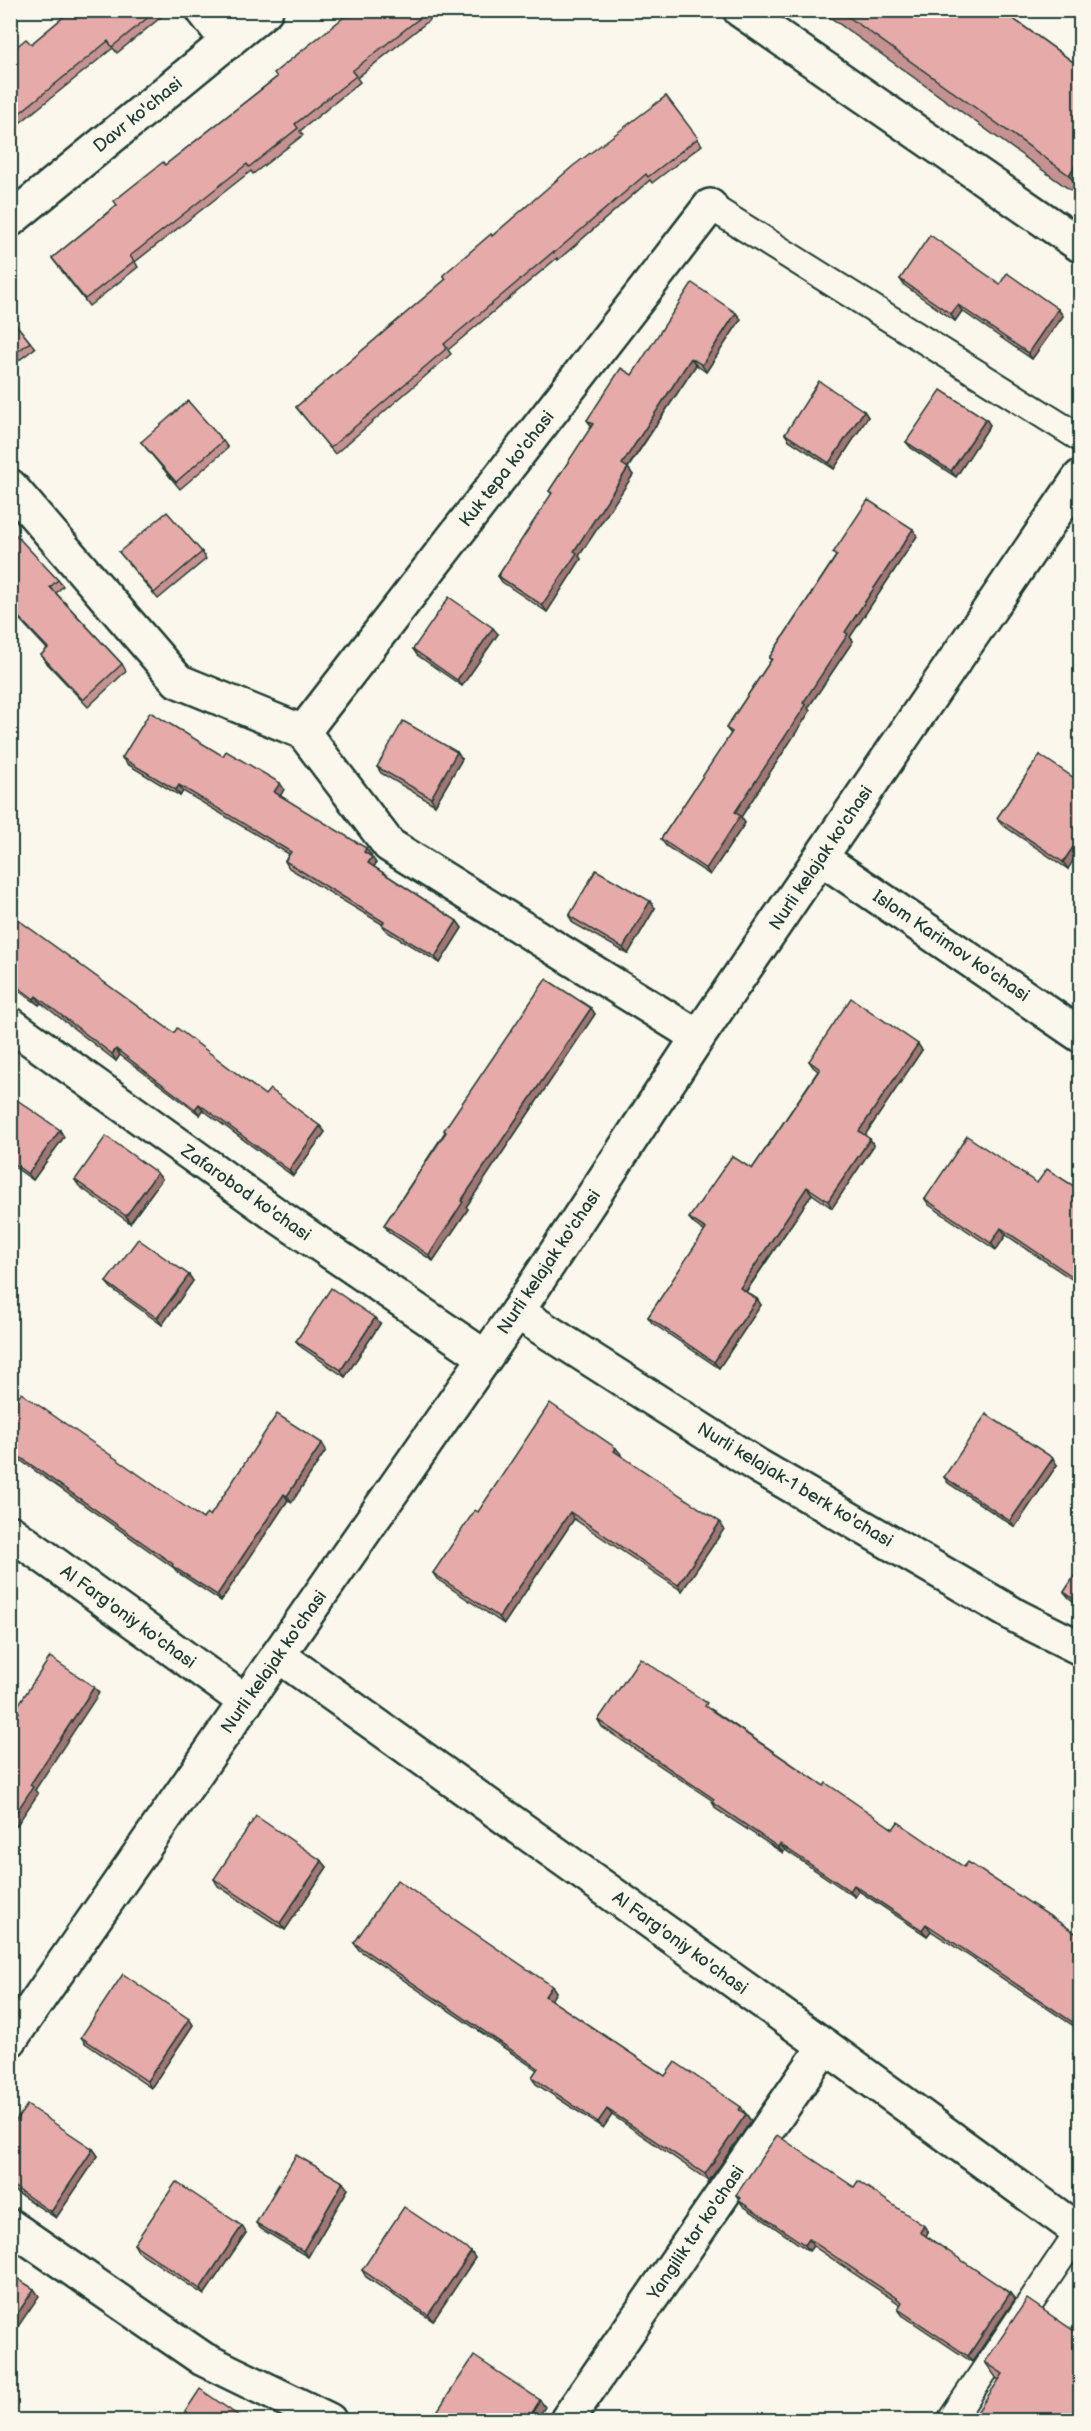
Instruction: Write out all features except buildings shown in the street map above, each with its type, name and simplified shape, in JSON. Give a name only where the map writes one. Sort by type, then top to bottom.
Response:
[{"type":"street","points":[[203,10],[228,42]]},
{"type":"street","name":"Davr ko'chasi","points":[[10,220],[266,10]]},
{"type":"street","points":[[740,10],[1080,245]]},
{"type":"street","name":"Kuk tepa ko'chasi","points":[[303,732],[710,207]]},
{"type":"street","name":"Nurli kelajak ko'chasi","points":[[10,2040],[517,1312],[698,1037],[1080,477]]},
{"type":"street","points":[[10,486],[178,681],[303,732],[389,845],[698,1037]]},
{"type":"street","name":"Islom Karimov ko'chasi","points":[[821,858],[1080,1035]]},
{"type":"street","name":"Zafarobod ko'chasi","points":[[10,1024],[243,1191],[485,1358]]},
{"type":"street","name":"Nurli kelajak-1 berk ko'chasi","points":[[517,1312],[758,1466],[1018,1617],[1080,1648]]},
{"type":"street","name":"Al Farg'oniy ko'chasi","points":[[10,1532],[246,1702]]},
{"type":"street","name":"Al Farg'oniy ko'chasi","points":[[278,1655],[1080,2231]]},
{"type":"street","name":"Yangilik tor ko'chasi","points":[[567,2421],[825,2046]]},
{"type":"street","points":[[10,2226],[203,2359],[329,2421]]},
{"type":"lane","points":[[710,207],[1080,438]]},
{"type":"lane","points":[[951,2421],[1080,2231]]}]
